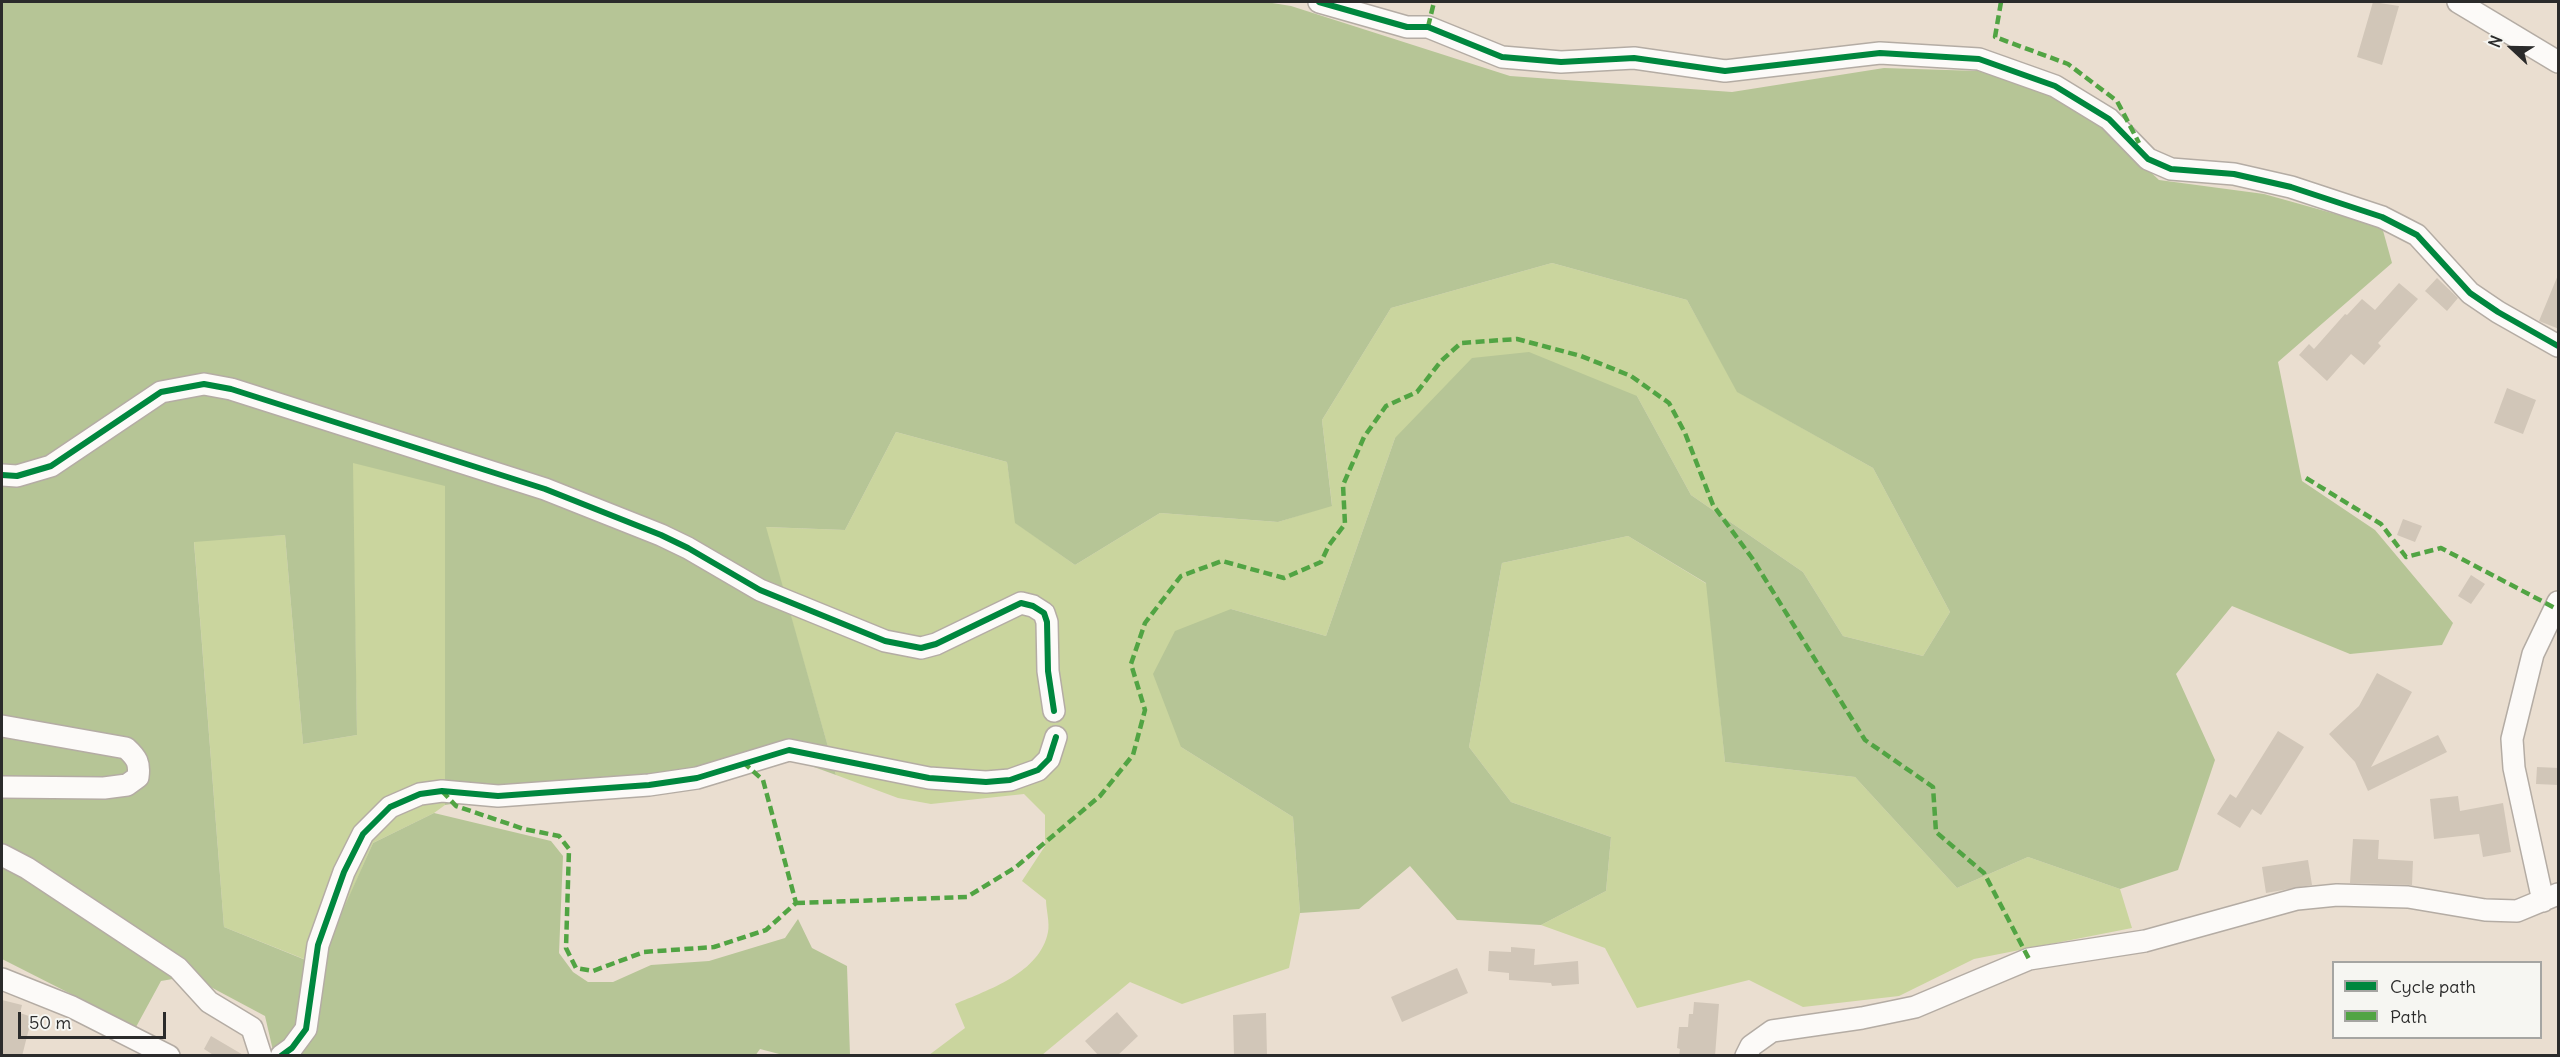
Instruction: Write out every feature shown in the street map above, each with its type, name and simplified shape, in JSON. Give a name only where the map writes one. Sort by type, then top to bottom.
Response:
[{"type":"street","points":[[1319,2],[1407,27],[1428,27],[1502,57],[1561,62],[1634,58],[1725,71],[1880,53],[1979,59],[2055,86],[2109,119],[2148,159],[2171,170],[2234,174],[2291,187],[2382,217],[2417,235],[2470,293],[2498,312],[2559,346]]},
{"type":"street","points":[[2458,2],[2559,62]]},
{"type":"street","points":[[2,475],[17,476],[51,466],[161,392],[204,384],[231,389],[545,489],[661,535],[760,590],[885,641],[921,648],[936,644],[1021,603],[1033,606],[1044,613],[1047,622],[1048,671],[1054,711]]},
{"type":"street","points":[[1746,1056],[1751,1046],[1772,1031],[1839,1022],[1915,1007],[2030,959],[2145,941],[2296,899],[2337,895],[2408,897],[2485,910],[2517,911],[2551,898],[2514,768],[2512,739],[2532,654],[2559,602]]},
{"type":"street","points":[[2,726],[126,748],[136,757],[140,767],[138,777],[127,785],[104,788],[2,787]]},
{"type":"street","points":[[280,1056],[292,1048],[306,1029],[318,945],[344,872],[363,834],[390,807],[420,794],[442,791],[498,796],[650,785],[697,778],[789,750],[929,778],[986,782],[1010,780],[1038,770],[1049,759],[1056,738]]},
{"type":"street","points":[[2,855],[27,868],[178,968],[209,1002],[252,1028],[261,1056]]},
{"type":"street","points":[[2,979],[72,1007],[169,1056]]},
{"type":"green space","points":[[2,2],[1266,2],[1291,6],[1510,76],[1732,92],[1884,68],[1978,71],[2049,93],[2104,128],[2159,180],[2264,194],[2382,227],[2392,263],[2278,362],[2302,481],[2375,530],[2453,623],[2442,645],[2350,654],[2232,606],[2176,674],[2215,760],[2178,870],[2120,889],[2028,857],[1957,888],[1855,777],[1725,762],[1706,583],[1628,536],[1502,563],[1469,747],[1511,802],[1611,837],[1606,891],[1541,925],[1457,920],[1410,866],[1359,909],[1300,913],[1293,817],[1181,747],[1153,674],[1175,631],[1231,609],[1326,636],[1395,438],[1472,358],[1529,352],[1637,396],[1691,495],[1803,572],[1843,636],[1923,656],[1950,612],[1873,468],[1737,392],[1687,300],[1552,263],[1391,308],[1322,420],[1332,506],[1278,522],[1160,513],[1075,565],[1015,523],[1007,462],[896,432],[845,530],[766,527],[836,775],[778,754],[671,780],[567,786],[445,805],[445,486],[353,463],[357,735],[303,744],[285,535],[194,542],[224,927],[318,965],[373,843],[434,813],[551,841],[563,856],[559,953],[573,972],[588,982],[613,982],[651,965],[709,961],[785,938],[798,919],[812,948],[847,966],[850,1055],[783,1055],[760,1049],[755,1056],[274,1055],[265,1016],[190,976],[161,981],[136,1027],[2,959]]},
{"type":"green space","points":[[1552,263],[1687,300],[1738,392],[1873,468],[1950,612],[1923,656],[1843,636],[1803,572],[1691,495],[1637,396],[1395,438],[1326,636],[1231,609],[1181,747],[1293,817],[1300,913],[1289,968],[1182,1004],[1130,982],[1042,1055],[929,1055],[965,1028],[955,1004],[1011,978],[1035,959],[1043,946],[1048,932],[1046,900],[1022,881],[1045,846],[1045,815],[1024,794],[931,804],[898,798],[836,775],[765,527],[845,530],[896,432],[1007,462],[1016,523],[1075,565],[1160,513],[1278,522],[1332,505],[1322,420],[1391,308]]},
{"type":"green space","points":[[352,462],[445,485],[445,805],[434,813],[373,843],[319,965],[224,927],[194,541],[285,535],[303,744],[357,735]]},
{"type":"green space","points":[[1628,536],[1707,584],[1725,762],[1855,777],[1957,888],[2028,857],[2120,889],[2132,928],[1974,959],[1899,996],[1803,1007],[1749,980],[1637,1008],[1605,948],[1541,925],[1606,891],[1611,837],[1511,802],[1469,747],[1502,563]]},
{"type":"building","points":[[2373,2],[2399,6],[2382,65],[2357,57]]},
{"type":"building","points":[[2559,275],[2559,329],[2539,321]]},
{"type":"building","points":[[2437,278],[2458,298],[2447,311],[2425,291]]},
{"type":"building","points":[[2399,283],[2418,299],[2378,343],[2381,346],[2364,365],[2351,354],[2327,381],[2299,355],[2309,344],[2314,349],[2345,314],[2347,315],[2362,299],[2375,310]]},
{"type":"building","points":[[2507,388],[2536,400],[2523,434],[2494,423]]},
{"type":"building","points":[[2403,519],[2422,526],[2415,542],[2397,535]]},
{"type":"building","points":[[2471,575],[2485,584],[2471,604],[2458,596]]},
{"type":"building","points":[[2377,673],[2412,692],[2371,767],[2438,735],[2447,752],[2368,791],[2355,762],[2329,734],[2359,706]]},
{"type":"building","points":[[2278,731],[2304,747],[2261,815],[2252,809],[2240,828],[2217,814],[2230,794],[2236,798]]},
{"type":"building","points":[[2537,767],[2559,768],[2559,785],[2536,784]]},
{"type":"building","points":[[2458,796],[2460,811],[2503,803],[2511,852],[2483,857],[2479,834],[2434,839],[2430,799]]},
{"type":"building","points":[[2353,839],[2379,840],[2378,859],[2413,861],[2412,885],[2350,883]]},
{"type":"building","points":[[2308,860],[2312,885],[2266,893],[2262,867]]},
{"type":"building","points":[[1511,947],[1535,949],[1534,965],[1578,961],[1579,984],[1552,986],[1551,983],[1509,980],[1509,973],[1488,971],[1489,951],[1511,952]]},
{"type":"building","points":[[1457,968],[1468,993],[1402,1022],[1391,997]]},
{"type":"building","points":[[2,1000],[22,1005],[20,1013],[32,1017],[22,1056],[2,1056]]},
{"type":"building","points":[[1694,1002],[1719,1004],[1715,1056],[1679,1056],[1680,1049],[1677,1048],[1679,1027],[1688,1027],[1689,1014],[1693,1014]]},
{"type":"building","points":[[1117,1012],[1138,1036],[1117,1056],[1099,1056],[1085,1041]]},
{"type":"building","points":[[1266,1013],[1267,1056],[1234,1056],[1233,1015]]},
{"type":"building","points":[[211,1036],[245,1056],[215,1056],[204,1049]]},
{"type":"marked path","points":[[1428,27],[1434,2]]},
{"type":"marked path","points":[[2001,2],[1995,37],[2068,64],[2117,101],[2139,143]]},
{"type":"marked path","points":[[796,903],[967,897],[1016,867],[1100,796],[1133,755],[1145,710],[1131,664],[1145,623],[1181,576],[1222,561],[1284,578],[1321,562],[1329,545],[1345,524],[1343,485],[1364,437],[1386,406],[1417,392],[1441,361],[1461,343],[1517,339],[1581,356],[1631,376],[1669,403],[1685,433],[1713,505],[1752,558],[1865,740],[1933,787],[1936,832],[1984,873],[2029,959]]},
{"type":"marked path","points":[[2306,478],[2381,524],[2406,557],[2441,548],[2555,608]]},
{"type":"marked path","points":[[442,791],[456,806],[524,829],[559,836],[569,849],[566,948],[576,968],[593,971],[644,952],[714,947],[766,930],[796,903],[763,780],[744,763]]},
{"type":"cycle path","points":[[1319,2],[1407,27],[1428,27],[1502,57],[1561,62],[1634,58],[1725,71],[1880,53],[1979,59],[2055,86],[2109,119],[2148,159],[2171,169],[2234,174],[2291,187],[2382,217],[2417,235],[2470,293],[2498,312],[2558,346]]},
{"type":"cycle path","points":[[2,475],[17,476],[51,466],[161,392],[204,384],[231,389],[545,489],[661,535],[760,590],[885,641],[921,648],[936,644],[1021,603],[1033,606],[1044,613],[1047,622],[1048,671],[1054,711]]},
{"type":"cycle path","points":[[281,1056],[292,1048],[306,1029],[318,945],[344,872],[363,834],[390,807],[420,794],[442,791],[498,796],[649,785],[697,778],[789,750],[929,778],[986,782],[1010,780],[1038,770],[1049,759],[1056,737]]}]
